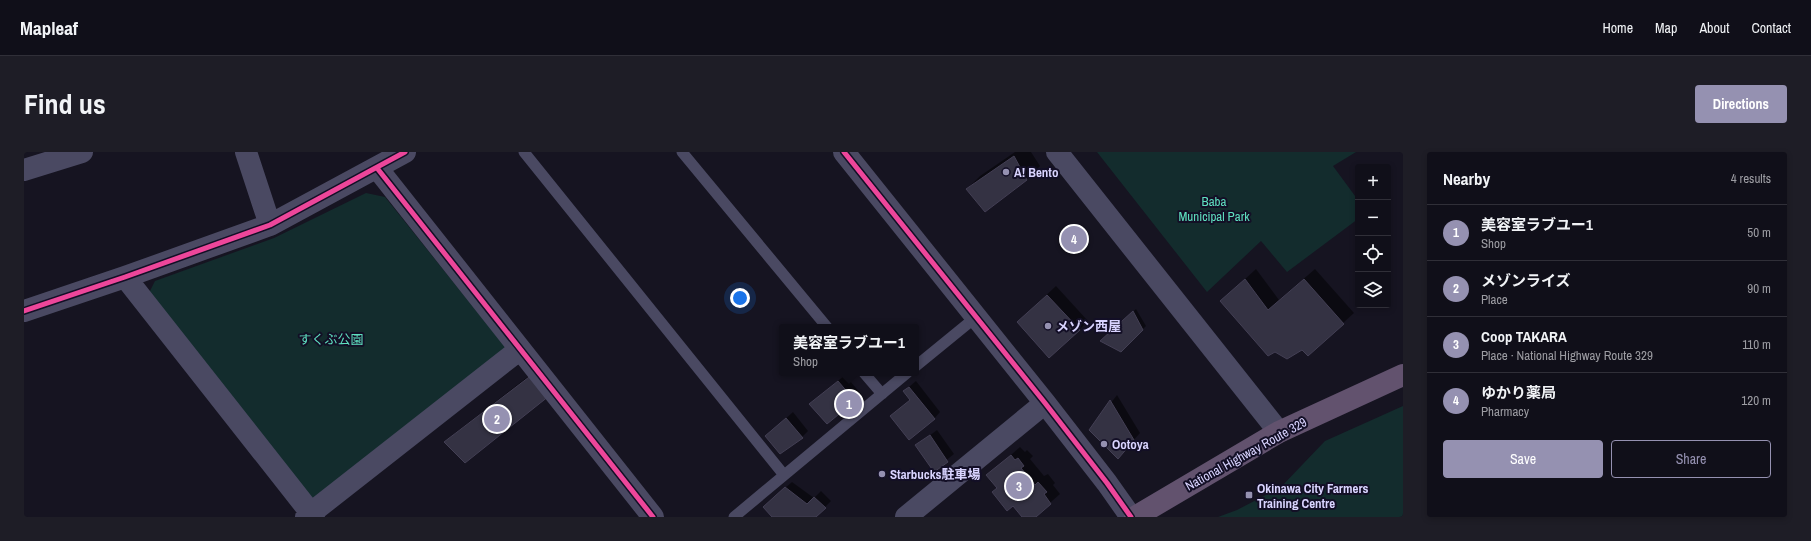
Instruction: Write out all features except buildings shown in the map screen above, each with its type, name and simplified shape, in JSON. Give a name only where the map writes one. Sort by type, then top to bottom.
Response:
[{"type":"highway","name":"National Highway Route 329","points":[[1135,517],[1279,432],[1403,375]]},
{"type":"street","points":[[24,170],[82,152]]},
{"type":"street","points":[[246,152],[270,225]]},
{"type":"street","points":[[24,311],[125,277],[270,225],[405,152]]},
{"type":"street","points":[[844,152],[1108,483],[1131,517]]},
{"type":"street","points":[[1057,152],[1279,432]]},
{"type":"street","points":[[377,168],[519,350],[653,517]]},
{"type":"street","points":[[125,277],[310,516],[519,350]]},
{"type":"street","points":[[906,517],[1045,403]]},
{"type":"lane","points":[[524,152],[784,475]]},
{"type":"lane","points":[[682,152],[824,324]]},
{"type":"lane","points":[[919,364],[976,317]]},
{"type":"lane","points":[[867,376],[882,394]]},
{"type":"lane","points":[[734,517],[904,376]]},
{"type":"green space","name":"Baba Municipal Park","points":[[1097,152],[1356,152],[1333,166],[1355,196],[1355,221],[1287,272],[1261,241],[1207,292]]},
{"type":"green space","name":"すくぶ公園","points":[[366,193],[385,197],[507,349],[312,500],[147,297],[155,281],[274,238]]},
{"type":"green space","points":[[1403,406],[1403,517],[1218,517],[1237,510],[1281,487],[1325,441]]},
{"type":"cycle path","points":[[24,311],[125,277],[270,225],[405,152]]},
{"type":"cycle path","points":[[844,152],[1045,403],[1107,483],[1131,517]]},
{"type":"cycle path","points":[[377,168],[653,517]]},
{"type":"place","name":"A! Bento","points":[[1006,172]]},
{"type":"place","name":"ゆかり薬局","points":[[1074,239]]},
{"type":"place","name":"メゾン西屋","points":[[1048,326]]},
{"type":"place","name":"美容室ラブユー1","points":[[849,404]]},
{"type":"place","name":"メゾンライズ","points":[[497,419]]},
{"type":"place","name":"Ootoya","points":[[1104,444]]},
{"type":"place","name":"Starbucks駐車場","points":[[882,474]]},
{"type":"place","name":"Coop TAKARA","points":[[1019,486]]},
{"type":"place","name":"Okinawa City Farmers Training Centre","points":[[1249,495]]}]
